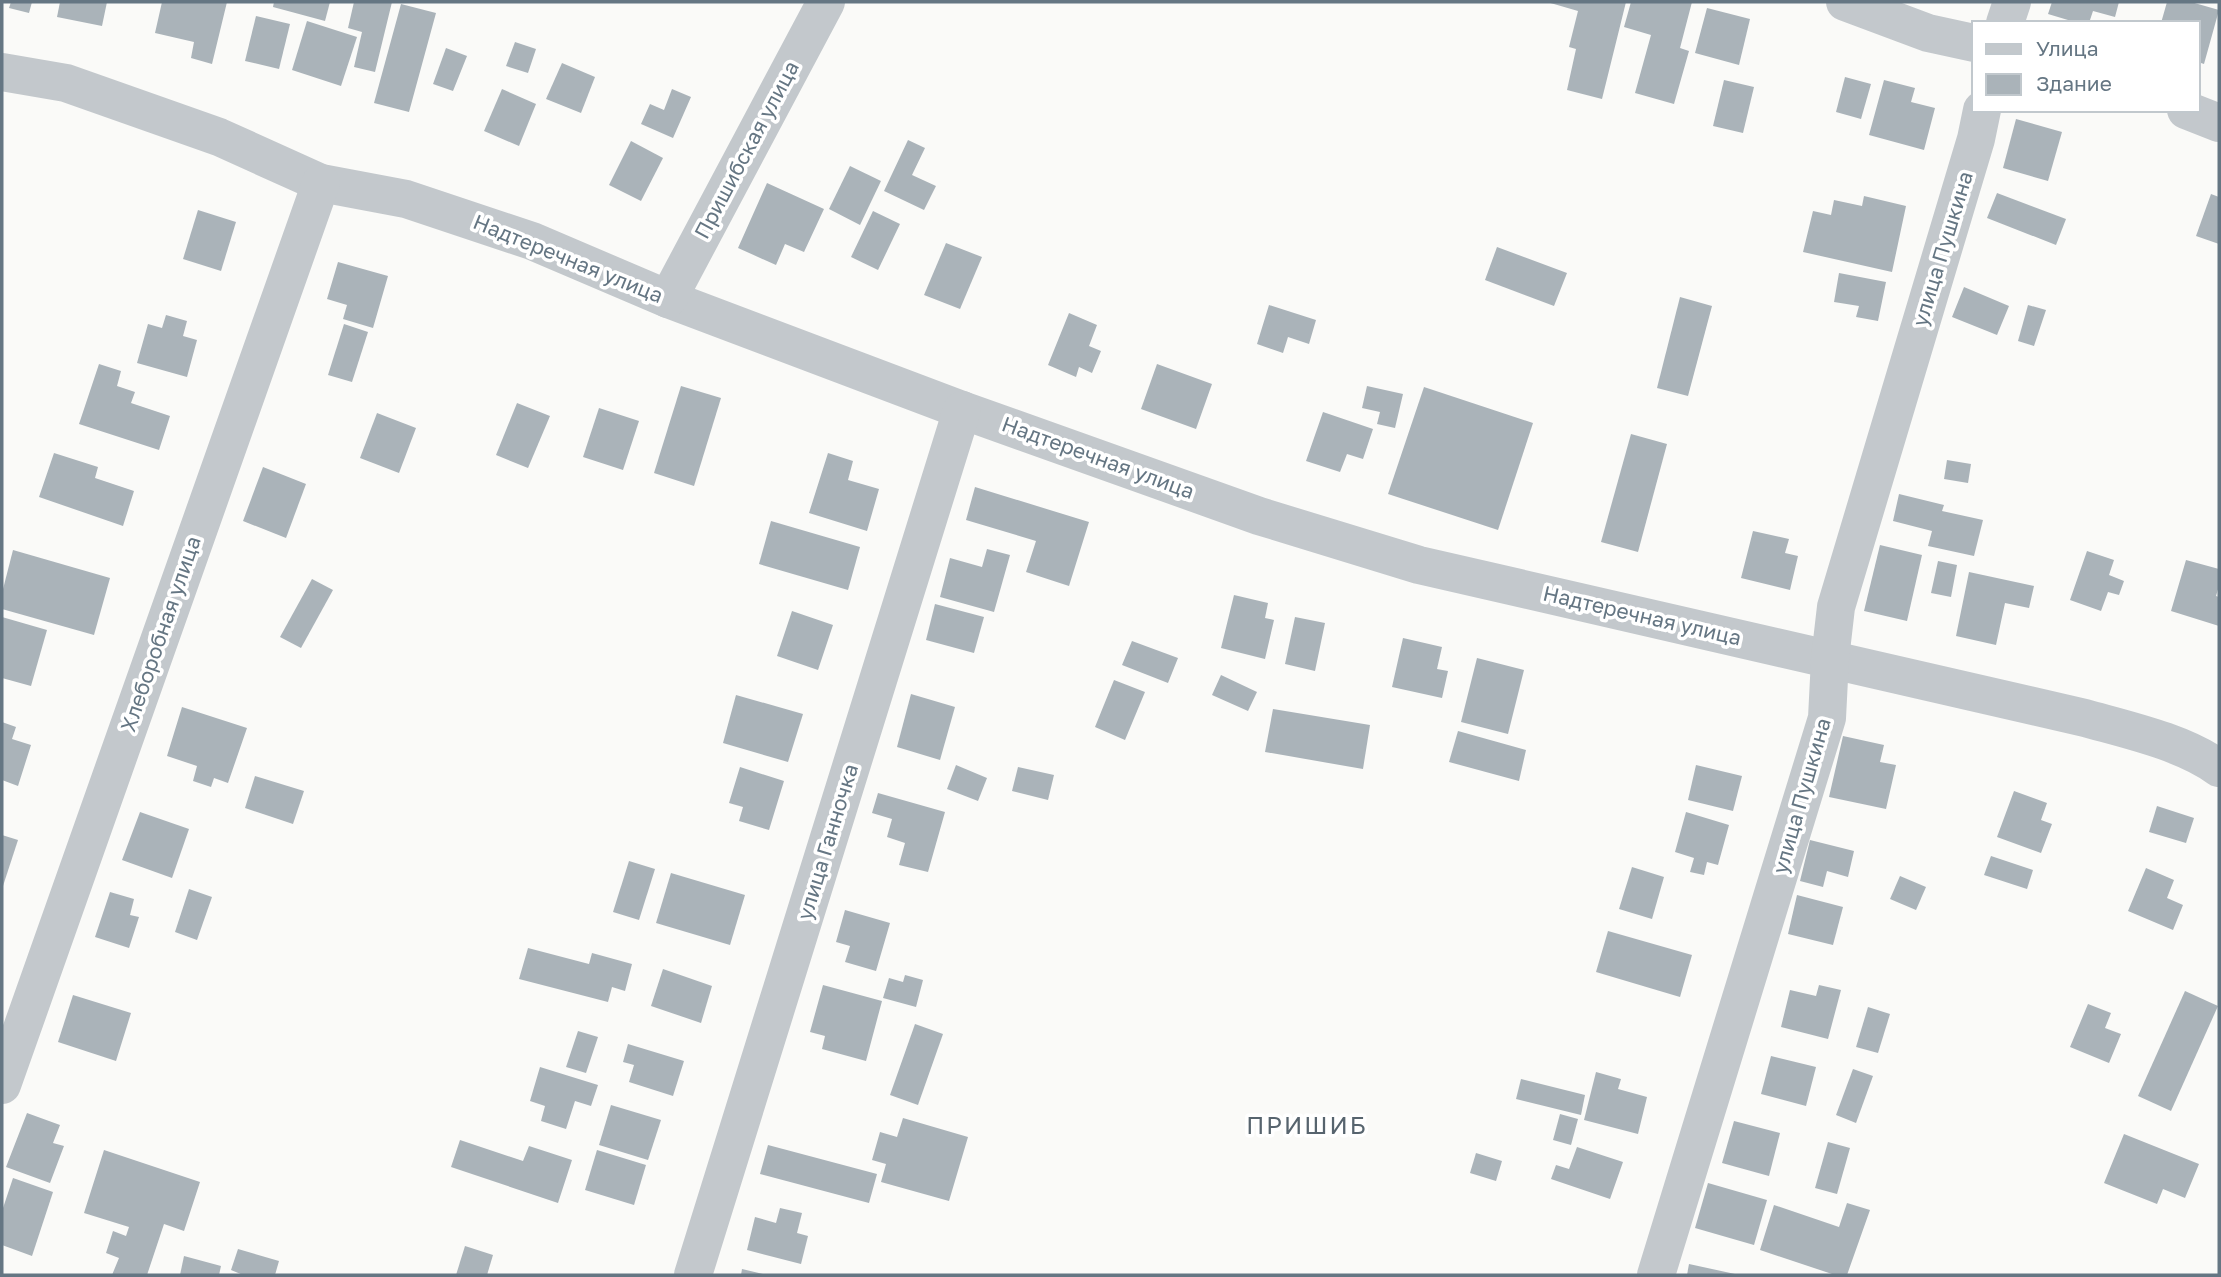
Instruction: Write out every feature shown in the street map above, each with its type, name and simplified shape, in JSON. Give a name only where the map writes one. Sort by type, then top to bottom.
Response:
[{"type":"street","name":"Пришибская улица","points":[[668,299],[825,2]]},
{"type":"street","points":[[1845,2],[1928,33],[1972,43]]},
{"type":"street","points":[[2006,21],[2012,2]]},
{"type":"street","name":"Надтеречная улица","points":[[2,72],[66,83],[219,137],[321,183],[406,199],[532,241],[668,299],[962,410],[1259,516],[1419,565],[2085,718],[2150,736],[2210,761],[2219,768]]},
{"type":"street","name":"улица Пушкина","points":[[1656,1275],[1827,718],[1836,607],[1976,139],[1982,112]]},
{"type":"street","points":[[2191,112],[2219,123]]},
{"type":"street","name":"Хлеборобная улица","points":[[2,1085],[321,183]]},
{"type":"street","name":"улица Ганночка","points":[[693,1275],[962,410]]},
{"type":"building","points":[[11,2],[32,2],[29,13],[9,8]]},
{"type":"building","points":[[60,2],[107,2],[102,26],[57,17]]},
{"type":"building","points":[[162,2],[227,2],[212,64],[191,58],[194,42],[155,33]]},
{"type":"building","points":[[274,2],[330,2],[325,21],[273,7]]},
{"type":"building","points":[[354,2],[392,2],[375,72],[354,67],[362,32],[348,28]]},
{"type":"building","points":[[1547,2],[1626,2],[1602,99],[1567,90],[1576,49],[1569,47],[1578,11]]},
{"type":"building","points":[[1631,2],[1692,2],[1680,48],[1689,51],[1674,104],[1635,93],[1651,35],[1624,27]]},
{"type":"building","points":[[2052,2],[2119,2],[2115,17],[2093,11],[2090,21],[2071,21],[2048,14]]},
{"type":"building","points":[[2167,2],[2191,2],[2219,10],[2204,64],[2200,63],[2200,21],[2162,21]]},
{"type":"building","points":[[401,4],[436,13],[409,112],[374,103]]},
{"type":"building","points":[[1707,8],[1750,19],[1739,65],[1695,53]]},
{"type":"building","points":[[256,16],[290,24],[279,69],[245,61]]},
{"type":"building","points":[[307,21],[357,37],[341,86],[292,70]]},
{"type":"building","points":[[515,42],[536,49],[528,73],[506,66]]},
{"type":"building","points":[[446,48],[467,56],[453,91],[433,84]]},
{"type":"building","points":[[562,63],[595,77],[581,113],[546,99]]},
{"type":"building","points":[[1845,77],[1871,84],[1861,119],[1836,112]]},
{"type":"building","points":[[1724,80],[1754,87],[1743,133],[1713,126]]},
{"type":"building","points":[[1884,80],[1915,88],[1911,102],[1935,108],[1924,150],[1869,135]]},
{"type":"building","points":[[502,89],[536,104],[519,146],[484,131]]},
{"type":"building","points":[[672,89],[691,97],[673,138],[641,124],[650,104],[664,110]]},
{"type":"building","points":[[2016,119],[2062,132],[2048,181],[2003,168]]},
{"type":"building","points":[[908,140],[925,148],[912,175],[936,186],[924,210],[884,191]]},
{"type":"building","points":[[631,141],[663,158],[641,201],[609,185]]},
{"type":"building","points":[[850,166],[881,181],[860,225],[829,209]]},
{"type":"building","points":[[767,183],[824,209],[804,252],[785,244],[776,265],[738,248]]},
{"type":"building","points":[[1997,193],[2066,219],[2056,245],[1987,218]]},
{"type":"building","points":[[2211,194],[2219,197],[2219,244],[2196,236]]},
{"type":"building","points":[[1864,196],[1906,206],[1892,272],[1803,252],[1813,211],[1831,215],[1834,200],[1862,206]]},
{"type":"building","points":[[198,210],[236,222],[221,271],[183,259]]},
{"type":"building","points":[[873,211],[900,224],[878,270],[851,257]]},
{"type":"building","points":[[946,243],[982,257],[960,309],[924,295]]},
{"type":"building","points":[[1497,247],[1567,273],[1554,306],[1485,280]]},
{"type":"building","points":[[338,262],[388,276],[373,328],[343,319],[347,305],[327,299]]},
{"type":"building","points":[[1839,273],[1886,282],[1878,321],[1856,317],[1859,306],[1834,302]]},
{"type":"building","points":[[1964,287],[2009,306],[1997,335],[1952,317]]},
{"type":"building","points":[[1680,297],[1712,306],[1688,396],[1657,388]]},
{"type":"building","points":[[1269,305],[1316,320],[1309,344],[1288,337],[1283,353],[1257,344]]},
{"type":"building","points":[[2028,305],[2046,310],[2034,346],[2018,341]]},
{"type":"building","points":[[1069,313],[1097,325],[1089,346],[1101,351],[1092,373],[1079,367],[1076,377],[1048,365]]},
{"type":"building","points":[[166,315],[187,321],[183,336],[197,340],[187,377],[137,363],[148,324],[162,328]]},
{"type":"building","points":[[344,324],[368,332],[352,382],[328,375]]},
{"type":"building","points":[[99,364],[121,371],[117,386],[135,392],[131,403],[170,416],[159,450],[79,424]]},
{"type":"building","points":[[1157,364],[1212,384],[1196,429],[1141,409]]},
{"type":"building","points":[[681,386],[721,398],[694,486],[654,473]]},
{"type":"building","points":[[1367,386],[1403,394],[1395,428],[1377,424],[1380,412],[1362,408]]},
{"type":"building","points":[[1424,387],[1533,423],[1498,530],[1388,494]]},
{"type":"building","points":[[517,403],[550,416],[528,468],[496,455]]},
{"type":"building","points":[[599,408],[639,421],[623,470],[583,457]]},
{"type":"building","points":[[1323,412],[1373,429],[1363,459],[1347,454],[1340,472],[1306,461]]},
{"type":"building","points":[[377,413],[416,428],[399,473],[360,458]]},
{"type":"building","points":[[1631,434],[1667,444],[1638,552],[1601,542]]},
{"type":"building","points":[[54,453],[98,467],[95,478],[134,491],[123,526],[39,497]]},
{"type":"building","points":[[828,453],[853,461],[848,480],[879,489],[867,531],[809,513]]},
{"type":"building","points":[[1947,460],[1971,464],[1968,483],[1944,479]]},
{"type":"building","points":[[263,467],[306,484],[286,538],[243,521]]},
{"type":"building","points":[[975,487],[1089,522],[1069,586],[1026,572],[1036,541],[966,520]]},
{"type":"building","points":[[1899,494],[1944,505],[1942,511],[1983,520],[1974,556],[1928,546],[1932,531],[1893,521]]},
{"type":"building","points":[[771,521],[860,547],[848,590],[759,564]]},
{"type":"building","points":[[1753,531],[1789,539],[1785,553],[1798,556],[1790,590],[1741,578]]},
{"type":"building","points":[[1880,545],[1922,555],[1907,621],[1864,611]]},
{"type":"building","points":[[987,549],[1010,555],[994,612],[940,597],[950,558],[982,567]]},
{"type":"building","points":[[13,550],[110,578],[94,635],[2,609],[2,593]]},
{"type":"building","points":[[2087,551],[2114,560],[2109,575],[2124,581],[2119,595],[2108,592],[2101,611],[2070,600]]},
{"type":"building","points":[[2186,560],[2219,569],[2216,596],[2219,597],[2219,626],[2171,611]]},
{"type":"building","points":[[1938,561],[1957,565],[1951,597],[1931,593]]},
{"type":"building","points":[[1969,572],[2034,586],[2029,608],[2005,603],[1996,645],[1956,636]]},
{"type":"building","points":[[312,579],[333,590],[301,648],[280,637]]},
{"type":"building","points":[[1234,595],[1268,603],[1265,618],[1274,620],[1265,659],[1221,648]]},
{"type":"building","points":[[935,604],[984,617],[974,653],[926,640]]},
{"type":"building","points":[[792,611],[833,625],[818,670],[777,656]]},
{"type":"building","points":[[2,617],[47,630],[31,686],[2,678]]},
{"type":"building","points":[[1295,617],[1325,623],[1315,671],[1285,664]]},
{"type":"building","points":[[1403,638],[1442,647],[1437,669],[1448,671],[1442,698],[1392,687]]},
{"type":"building","points":[[1132,641],[1178,658],[1168,683],[1122,665]]},
{"type":"building","points":[[1477,658],[1524,670],[1508,734],[1461,722]]},
{"type":"building","points":[[1221,675],[1257,692],[1248,711],[1212,695]]},
{"type":"building","points":[[1114,680],[1145,692],[1125,740],[1095,727]]},
{"type":"building","points":[[911,694],[955,707],[940,760],[897,747]]},
{"type":"building","points":[[736,695],[803,714],[788,762],[723,743]]},
{"type":"building","points":[[182,707],[247,728],[228,783],[214,778],[211,787],[193,781],[197,766],[167,756]]},
{"type":"building","points":[[1273,709],[1370,725],[1363,769],[1265,752]]},
{"type":"building","points":[[2,722],[16,727],[12,739],[31,745],[18,786],[2,780]]},
{"type":"building","points":[[1458,731],[1526,750],[1519,781],[1449,762]]},
{"type":"building","points":[[1843,736],[1884,745],[1880,762],[1896,765],[1886,809],[1829,797]]},
{"type":"building","points":[[956,765],[987,778],[978,801],[947,789]]},
{"type":"building","points":[[1696,765],[1742,776],[1733,811],[1688,800]]},
{"type":"building","points":[[740,767],[784,781],[769,830],[739,821],[743,807],[729,803]]},
{"type":"building","points":[[1018,767],[1054,775],[1048,800],[1012,791]]},
{"type":"building","points":[[255,776],[304,791],[293,824],[245,808]]},
{"type":"building","points":[[2014,791],[2047,803],[2041,820],[2052,824],[2041,853],[1997,837]]},
{"type":"building","points":[[878,793],[945,812],[928,872],[899,865],[905,843],[887,837],[892,819],[872,813]]},
{"type":"building","points":[[2157,806],[2194,818],[2186,843],[2149,832]]},
{"type":"building","points":[[140,812],[189,829],[172,878],[122,860]]},
{"type":"building","points":[[1686,812],[1729,825],[1718,865],[1707,862],[1704,875],[1690,872],[1694,858],[1675,852]]},
{"type":"building","points":[[2,835],[18,840],[2,889]]},
{"type":"building","points":[[1810,840],[1854,851],[1848,877],[1827,871],[1823,887],[1800,881]]},
{"type":"building","points":[[1991,856],[2033,870],[2027,889],[1984,875]]},
{"type":"building","points":[[629,861],[655,869],[639,920],[613,912]]},
{"type":"building","points":[[1632,867],[1664,877],[1652,919],[1619,909]]},
{"type":"building","points":[[2146,868],[2174,880],[2167,898],[2183,905],[2173,930],[2128,911]]},
{"type":"building","points":[[671,873],[745,895],[730,945],[656,923]]},
{"type":"building","points":[[1900,876],[1926,887],[1916,910],[1890,899]]},
{"type":"building","points":[[189,889],[212,897],[197,940],[175,932]]},
{"type":"building","points":[[110,892],[134,899],[130,915],[139,917],[129,948],[95,937]]},
{"type":"building","points":[[1797,895],[1843,907],[1833,945],[1788,934]]},
{"type":"building","points":[[845,910],[890,923],[876,971],[845,962],[850,946],[836,942]]},
{"type":"building","points":[[1608,931],[1692,955],[1680,997],[1596,972]]},
{"type":"building","points":[[528,948],[589,964],[592,953],[632,964],[625,991],[612,987],[608,1002],[519,979]]},
{"type":"building","points":[[663,969],[712,986],[701,1023],[651,1006]]},
{"type":"building","points":[[905,975],[923,980],[916,1007],[883,998],[889,978],[903,982]]},
{"type":"building","points":[[823,985],[882,1001],[866,1061],[822,1049],[825,1036],[810,1032]]},
{"type":"building","points":[[1819,985],[1841,990],[1828,1039],[1781,1027],[1790,990],[1816,996]]},
{"type":"building","points":[[2185,991],[2218,1006],[2171,1111],[2138,1096]]},
{"type":"building","points":[[73,995],[131,1013],[116,1061],[58,1042]]},
{"type":"building","points":[[2088,1004],[2111,1013],[2105,1028],[2121,1034],[2109,1063],[2070,1047]]},
{"type":"building","points":[[1868,1007],[1890,1014],[1878,1053],[1856,1047]]},
{"type":"building","points":[[915,1024],[943,1034],[918,1105],[890,1095]]},
{"type":"building","points":[[578,1031],[598,1037],[586,1073],[566,1067]]},
{"type":"building","points":[[628,1044],[684,1061],[673,1096],[629,1082],[634,1065],[623,1062]]},
{"type":"building","points":[[1771,1056],[1816,1067],[1806,1106],[1761,1094]]},
{"type":"building","points":[[540,1067],[598,1085],[591,1106],[575,1101],[566,1129],[541,1121],[545,1106],[530,1101]]},
{"type":"building","points":[[1853,1069],[1873,1076],[1856,1123],[1836,1115]]},
{"type":"building","points":[[1596,1072],[1621,1079],[1618,1089],[1647,1097],[1638,1134],[1584,1120]]},
{"type":"building","points":[[1521,1079],[1585,1095],[1581,1115],[1516,1099]]},
{"type":"building","points":[[611,1105],[661,1120],[648,1160],[599,1145]]},
{"type":"building","points":[[27,1113],[60,1125],[53,1143],[64,1146],[50,1183],[6,1167]]},
{"type":"building","points":[[1560,1114],[1578,1119],[1571,1145],[1553,1140]]},
{"type":"building","points":[[903,1118],[968,1137],[949,1201],[881,1182],[886,1164],[872,1160],[880,1132],[897,1137]]},
{"type":"building","points":[[1734,1121],[1780,1133],[1769,1176],[1722,1163]]},
{"type":"building","points":[[2124,1134],[2199,1164],[2185,1198],[2163,1189],[2157,1204],[2104,1183]]},
{"type":"building","points":[[460,1140],[523,1161],[529,1146],[572,1160],[558,1203],[451,1167]]},
{"type":"building","points":[[1828,1142],[1850,1148],[1837,1194],[1815,1188]]},
{"type":"building","points":[[768,1145],[877,1174],[869,1203],[760,1174]]},
{"type":"building","points":[[1577,1147],[1623,1162],[1610,1199],[1551,1179],[1556,1165],[1569,1169]]},
{"type":"building","points":[[104,1150],[200,1182],[184,1231],[164,1224],[147,1275],[112,1275],[119,1258],[106,1253],[113,1231],[126,1236],[129,1227],[84,1213]]},
{"type":"building","points":[[597,1150],[646,1165],[634,1205],[585,1190]]},
{"type":"building","points":[[1476,1153],[1502,1161],[1496,1181],[1470,1173]]},
{"type":"building","points":[[13,1178],[53,1192],[32,1256],[2,1245],[2,1211]]},
{"type":"building","points":[[1708,1183],[1767,1200],[1754,1245],[1695,1228]]},
{"type":"building","points":[[1847,1203],[1870,1210],[1847,1275],[1835,1275],[1760,1250],[1774,1205],[1839,1227]]},
{"type":"building","points":[[780,1208],[802,1213],[797,1233],[808,1236],[801,1264],[747,1250],[755,1217],[776,1223]]},
{"type":"building","points":[[465,1246],[493,1255],[487,1275],[456,1275]]},
{"type":"building","points":[[238,1249],[279,1261],[275,1275],[243,1275],[231,1270]]},
{"type":"building","points":[[184,1256],[221,1266],[219,1275],[180,1275]]},
{"type":"building","points":[[1689,1264],[1735,1274],[1735,1275],[1687,1275]]},
{"type":"building","points":[[742,1269],[763,1274],[763,1275],[741,1275]]},
{"type":"district","name":"ПРИШИБ","points":[[1307,1126]]}]
